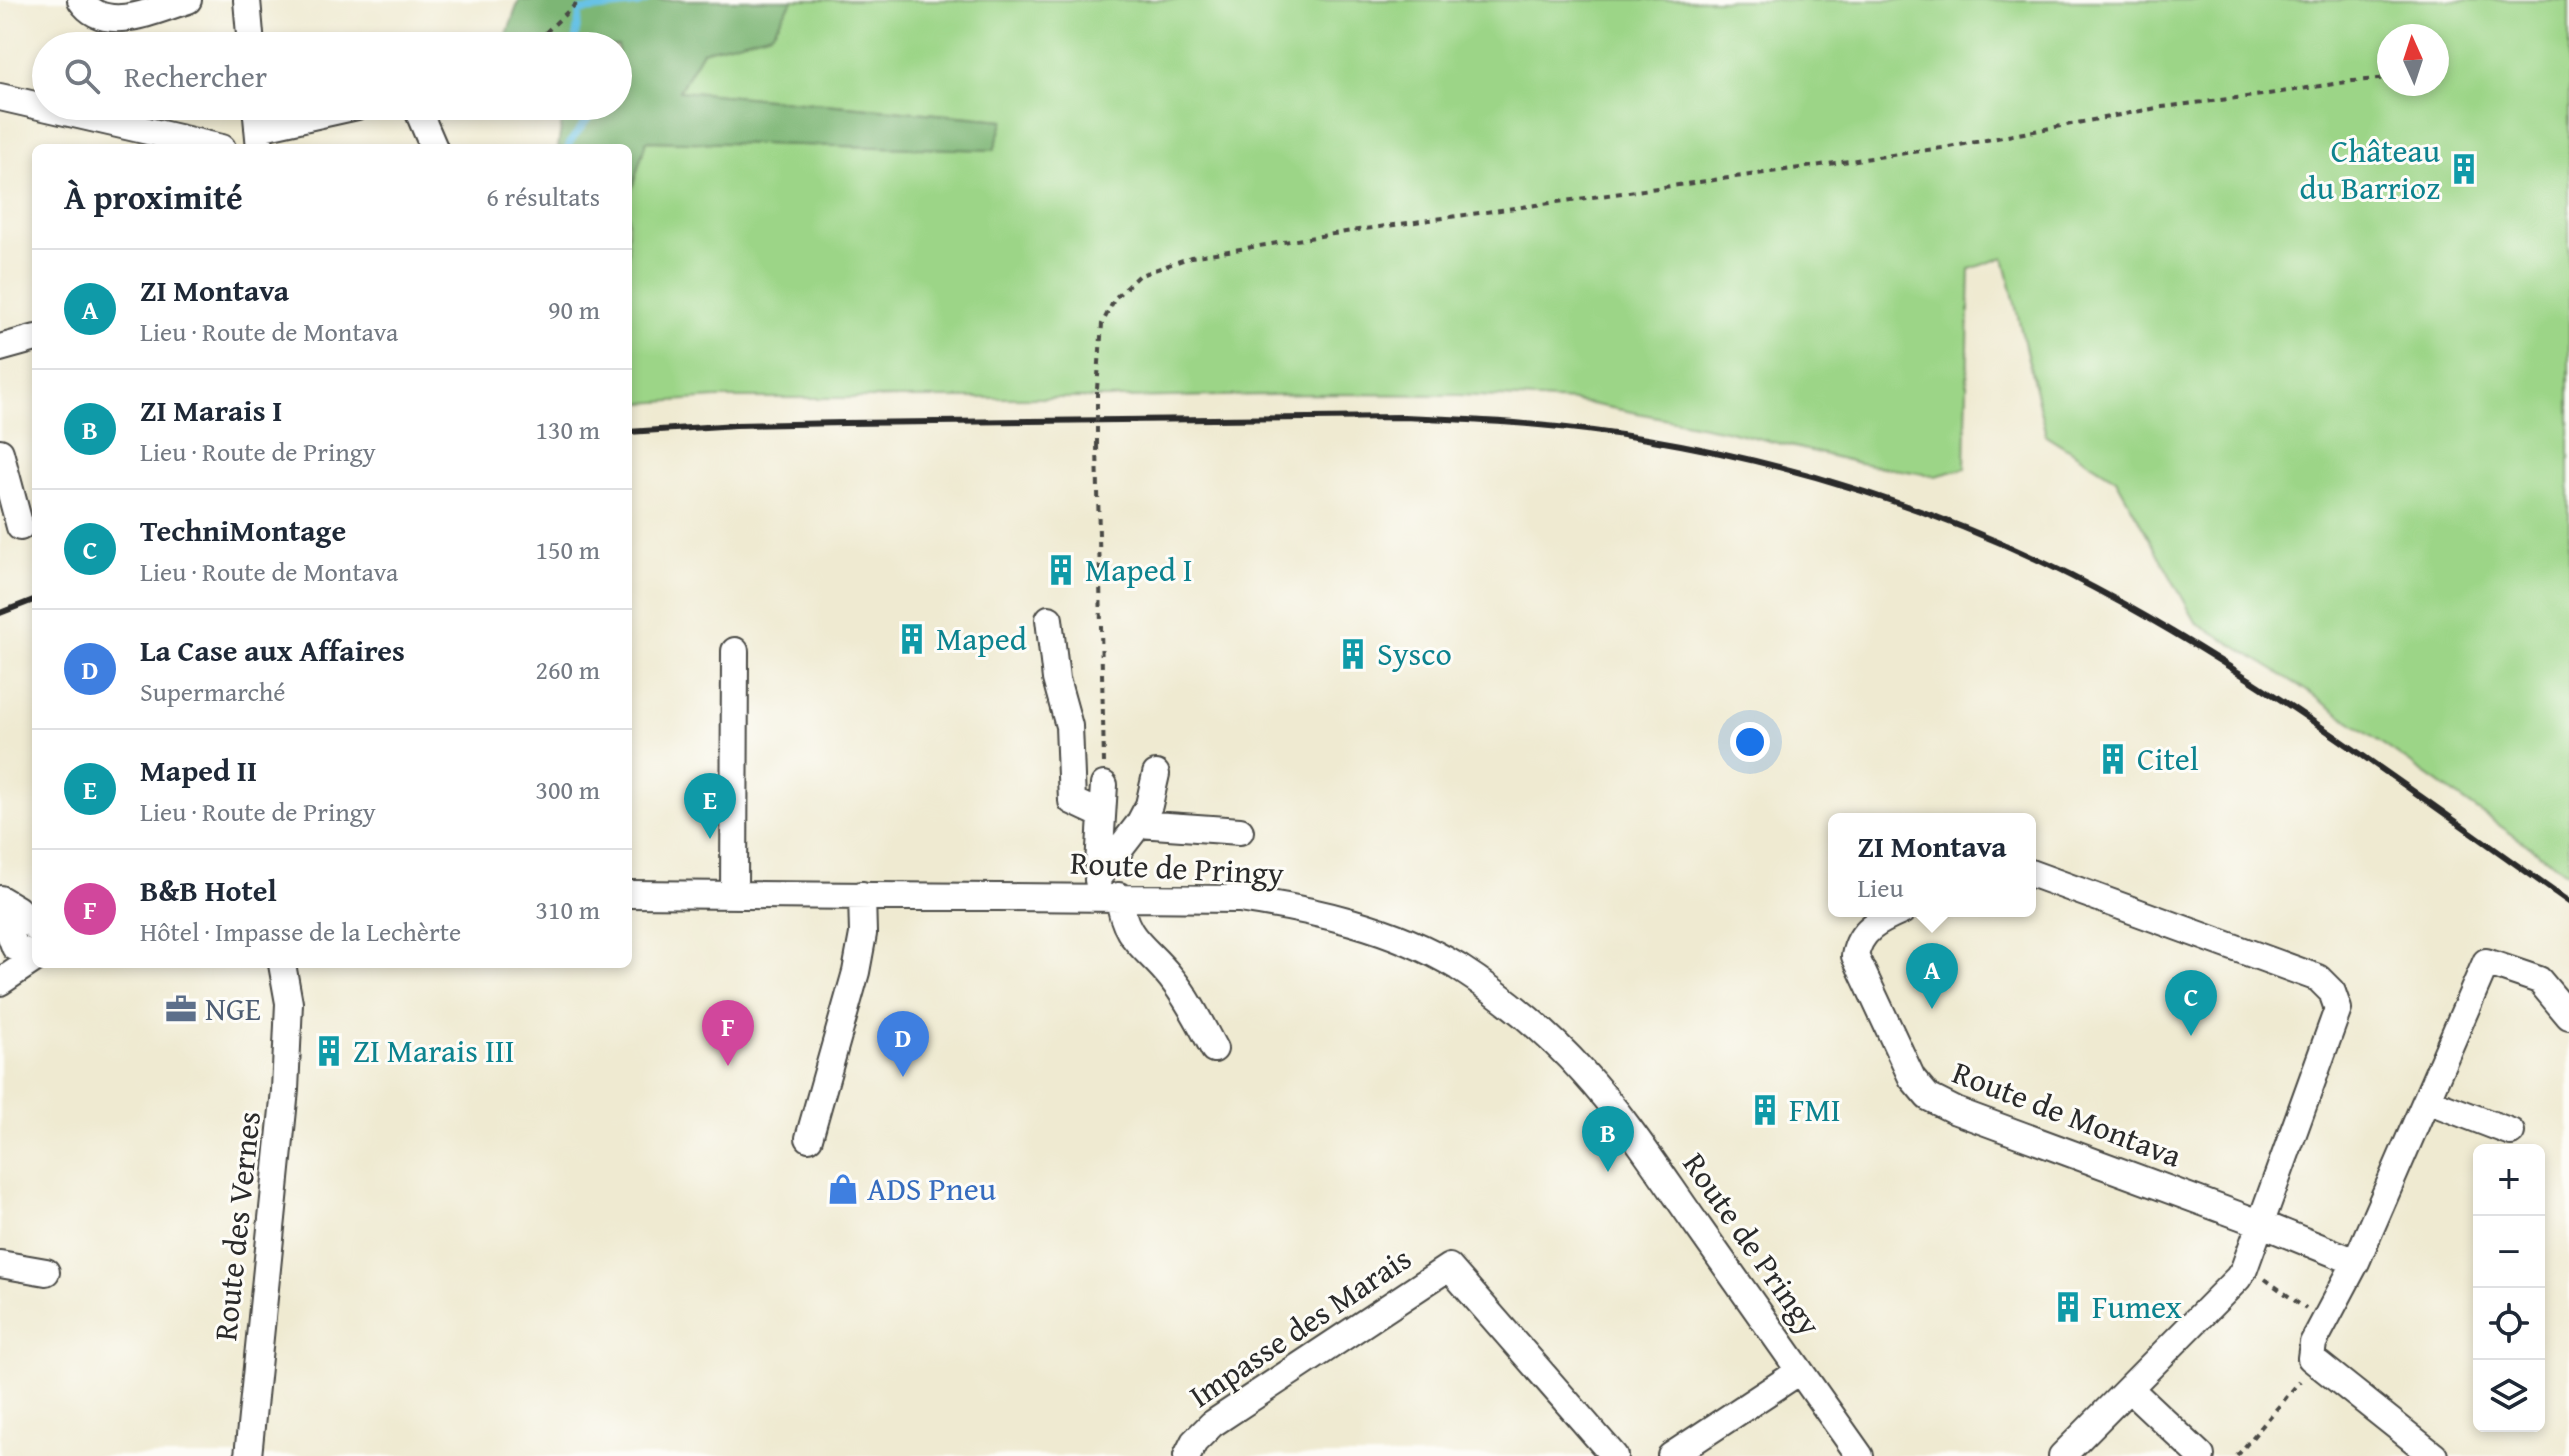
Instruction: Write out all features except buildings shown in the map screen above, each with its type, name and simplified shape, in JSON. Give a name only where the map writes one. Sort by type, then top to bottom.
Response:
[{"type":"street","points":[[81,0],[93,12],[106,18],[123,19],[188,0]]},
{"type":"street","points":[[247,0],[250,32]]},
{"type":"street","points":[[0,97],[32,104]]},
{"type":"street","points":[[100,120],[205,144]]},
{"type":"street","points":[[258,127],[291,120]]},
{"type":"street","points":[[422,120],[432,144]]},
{"type":"street","points":[[0,348],[32,339]]},
{"type":"street","points":[[0,452],[19,527]]},
{"type":"street","points":[[1049,619],[1056,679],[1069,726],[1072,801],[1102,815]]},
{"type":"street","points":[[734,895],[735,651]]},
{"type":"street","points":[[1105,889],[1149,805],[1156,774]]},
{"type":"street","points":[[1104,785],[1105,889],[1121,912],[1128,931],[1170,976],[1189,1003],[1214,1049]]},
{"type":"street","points":[[1139,824],[1240,831]]},
{"type":"street","points":[[2036,875],[2318,978],[2332,992],[2338,1009],[2262,1224],[2238,1278],[2062,1456]]},
{"type":"street","name":"Route de Pringy","points":[[632,894],[862,895],[1105,889],[1239,899],[1293,907],[1348,921],[1407,942],[1456,966],[1545,1034],[1585,1073],[1860,1456]]},
{"type":"street","points":[[809,1138],[856,972],[863,934],[862,895]]},
{"type":"street","points":[[0,899],[17,909],[32,924]]},
{"type":"street","points":[[0,908],[25,951],[0,982]]},
{"type":"street","name":"Route de Montava","points":[[1889,917],[1863,934],[1855,956],[1907,1069],[1928,1097],[1956,1111],[2356,1262]]},
{"type":"street","points":[[2434,1456],[2315,1362],[2311,1358],[2311,1349],[2356,1262],[2486,962],[2539,980],[2569,1016]]},
{"type":"street","name":"Route des Vernes","points":[[248,1456],[282,1124],[289,1003],[283,968]]},
{"type":"street","name":"Route des Vernes","points":[[289,1003],[301,968]]},
{"type":"street","points":[[2427,1100],[2511,1132]]},
{"type":"street","points":[[0,1264],[46,1272]]},
{"type":"street","name":"Impasse des Marais","points":[[1187,1456],[1194,1442],[1212,1424],[1449,1267],[1614,1456]]},
{"type":"street","points":[[1671,1456],[1800,1371]]},
{"type":"street","points":[[2130,1389],[2201,1456]]},
{"type":"path","points":[[546,32],[580,0]]},
{"type":"path","points":[[1104,785],[1097,389],[1102,324],[1115,298],[1138,276],[1191,257],[1358,230],[1934,149],[2162,107],[2377,79]]},
{"type":"path","points":[[2246,1265],[2324,1322]]},
{"type":"path","points":[[2237,1456],[2315,1362]]},
{"type":"green space","points":[[519,0],[793,0],[772,33],[702,51],[679,91],[1004,120],[994,150],[646,141],[632,188],[632,144],[559,144],[562,120],[632,120],[632,32],[508,32]]},
{"type":"green space","points":[[793,0],[2569,0],[2569,874],[2298,685],[2196,622],[2116,479],[2046,435],[2004,257],[1970,269],[1965,468],[1936,476],[1859,463],[1725,430],[1575,401],[1458,395],[1317,394],[1121,398],[716,398],[632,404],[632,188],[646,141],[994,150],[1004,120],[679,91],[702,51],[771,33]]},
{"type":"waterway","points":[[576,32],[580,11],[639,4],[648,0]]},
{"type":"waterway","points":[[569,144],[587,120]]},
{"type":"railway","points":[[632,432],[736,425],[1403,417],[1586,430],[1756,461],[1864,492],[1970,530],[2071,576],[2137,611],[2326,730],[2569,902]]},
{"type":"railway","points":[[0,613],[32,601]]},
{"type":"place","name":"Château du Barrioz","points":[[2464,169]]},
{"type":"place","name":"Maped I","points":[[1061,570]]},
{"type":"place","name":"Maped","points":[[912,639]]},
{"type":"place","name":"Sysco","points":[[1353,654]]},
{"type":"place","name":"Citel","points":[[2113,759]]},
{"type":"place","name":"Maped II","points":[[710,839]]},
{"type":"place","name":"NGE","points":[[181,1009]]},
{"type":"place","name":"ZI Montava","points":[[1932,1009]]},
{"type":"place","name":"TechniMontage","points":[[2191,1036]]},
{"type":"place","name":"ZI Marais III","points":[[329,1051]]},
{"type":"place","name":"B&B Hotel","points":[[728,1066]]},
{"type":"place","name":"La Case aux Affaires","points":[[903,1077]]},
{"type":"place","name":"FMI","points":[[1765,1110]]},
{"type":"place","name":"ZI Marais I","points":[[1608,1172]]},
{"type":"place","name":"ADS Pneu","points":[[843,1189]]},
{"type":"place","name":"Fumex","points":[[2068,1307]]}]
